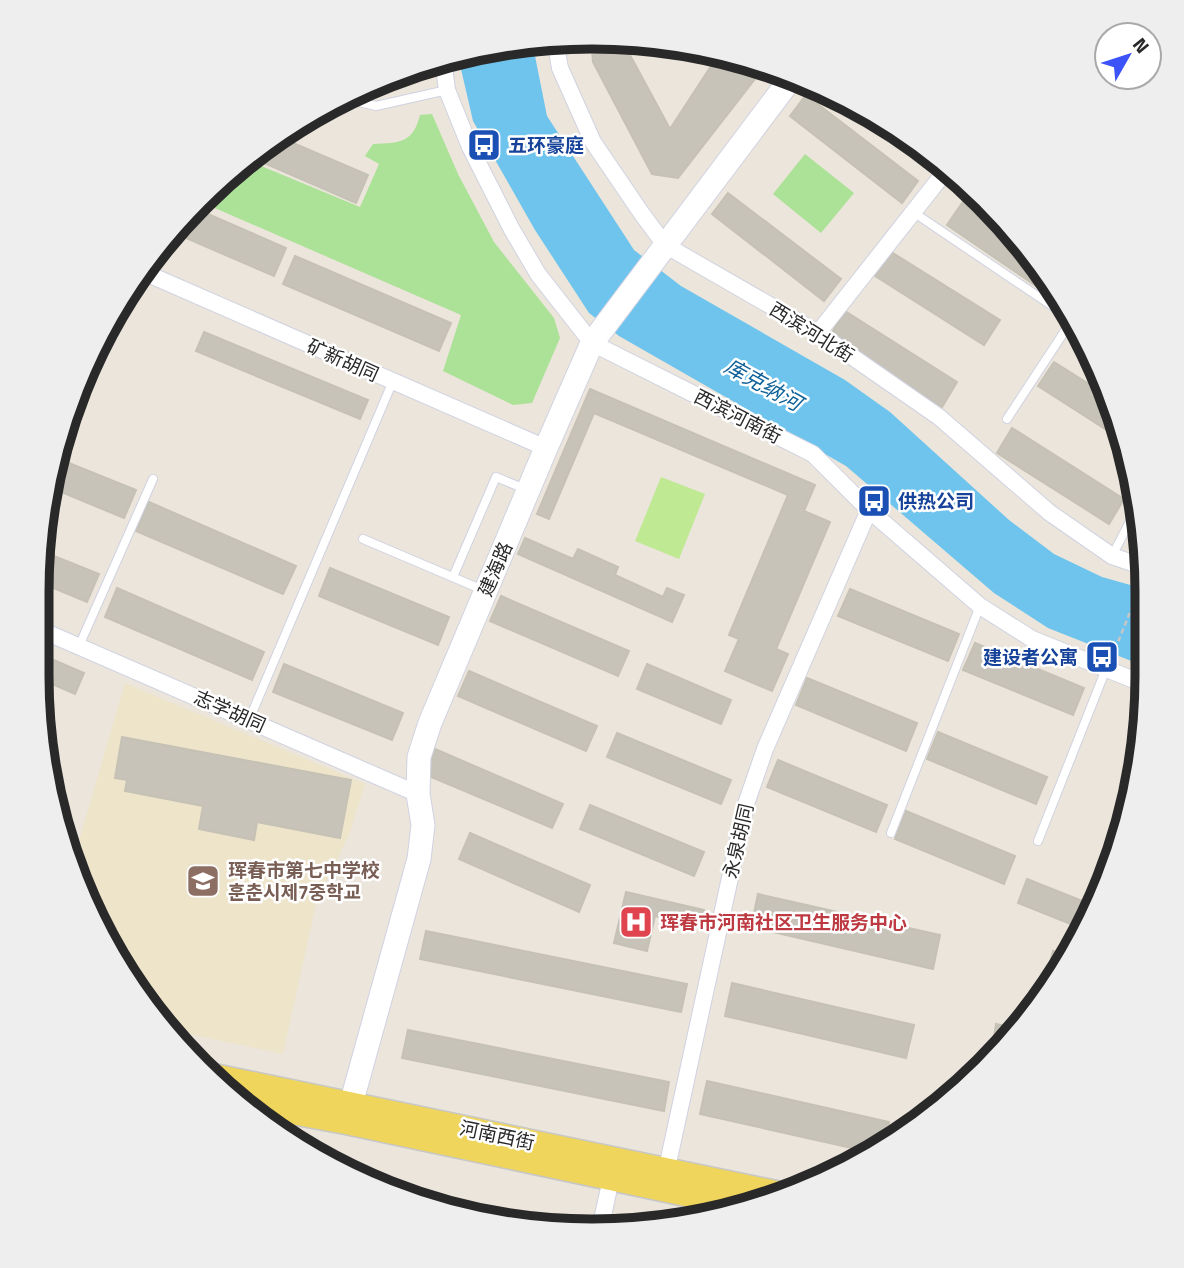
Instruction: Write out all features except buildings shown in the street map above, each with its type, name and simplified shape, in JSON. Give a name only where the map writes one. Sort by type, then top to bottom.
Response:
[{"type":"main road","name":"河南西街","points":[[231,1081],[348,1114],[611,1179],[664,1180],[729,1201]]},
{"type":"main road","name":"河南西街","points":[[258,1104],[348,1114],[664,1180],[761,1192]]},
{"type":"street","name":"西滨河北街","points":[[557,50],[560,68],[593,142],[642,214],[661,250],[818,333],[939,417],[1050,513],[1112,555],[1134,563]]},
{"type":"street","name":"西滨河南街","points":[[444,70],[447,90],[470,147],[511,228],[538,274],[598,334],[813,454],[869,510],[980,606],[1032,639],[1109,663],[1135,679]]},
{"type":"street","name":"建海路","points":[[348,1114],[419,859],[423,825],[418,794],[419,757],[430,723],[528,491],[598,334],[786,85]]},
{"type":"street","points":[[818,333],[941,177]]},
{"type":"street","name":"矿新胡同","points":[[151,275],[546,449]]},
{"type":"street","name":"永泉胡同","points":[[664,1180],[746,804],[765,749],[869,510]]},
{"type":"street","name":"志学胡同","points":[[49,633],[418,794]]},
{"type":"street","points":[[602,1219],[611,1179]]},
{"type":"lane","points":[[359,102],[376,106],[447,90]]},
{"type":"lane","points":[[914,212],[1052,304]]},
{"type":"lane","points":[[1007,419],[1067,330]]},
{"type":"lane","points":[[249,720],[393,382]]},
{"type":"lane","points":[[453,577],[496,477],[528,491]]},
{"type":"lane","points":[[79,646],[153,479]]},
{"type":"lane","points":[[1112,555],[1130,521]]},
{"type":"lane","points":[[363,539],[486,591]]},
{"type":"lane","points":[[891,833],[980,606]]},
{"type":"lane","points":[[1038,841],[1109,663]]},
{"type":"path","points":[[1109,663],[1135,600]]},
{"type":"shaded area","name":"珲春市第七中学校 훈춘시제7중학교","points":[[125,683],[365,784],[350,833],[317,900],[283,1054],[183,1033],[161,1007],[122,947],[90,884],[77,847]]},
{"type":"green space","points":[[432,114],[458,174],[494,242],[554,318],[560,338],[532,403],[513,405],[443,371],[461,315],[210,206],[257,164],[360,207],[379,164],[365,156],[373,144],[404,140],[414,131],[420,115]]},
{"type":"green space","points":[[805,154],[854,193],[821,233],[773,194]]},
{"type":"green space","points":[[661,477],[705,494],[679,559],[635,541]]},
{"type":"water","name":"库克纳河","points":[[534,52],[547,116],[634,250],[681,286],[845,380],[890,412],[1009,520],[1054,554],[1102,577],[1135,586],[1135,662],[1048,628],[994,593],[846,466],[619,336],[589,313],[535,230],[473,121],[460,66]]},
{"type":"place","name":"五环豪庭","points":[[484,145]]},
{"type":"place","name":"供热公司","points":[[874,501]]},
{"type":"place","name":"建设者公寓","points":[[1102,657]]},
{"type":"place","name":"珲春市第七中学校 훈춘시제7중학교","points":[[203,881]]},
{"type":"place","name":"珲春市河南社区卫生服务中心","points":[[636,922]]}]
